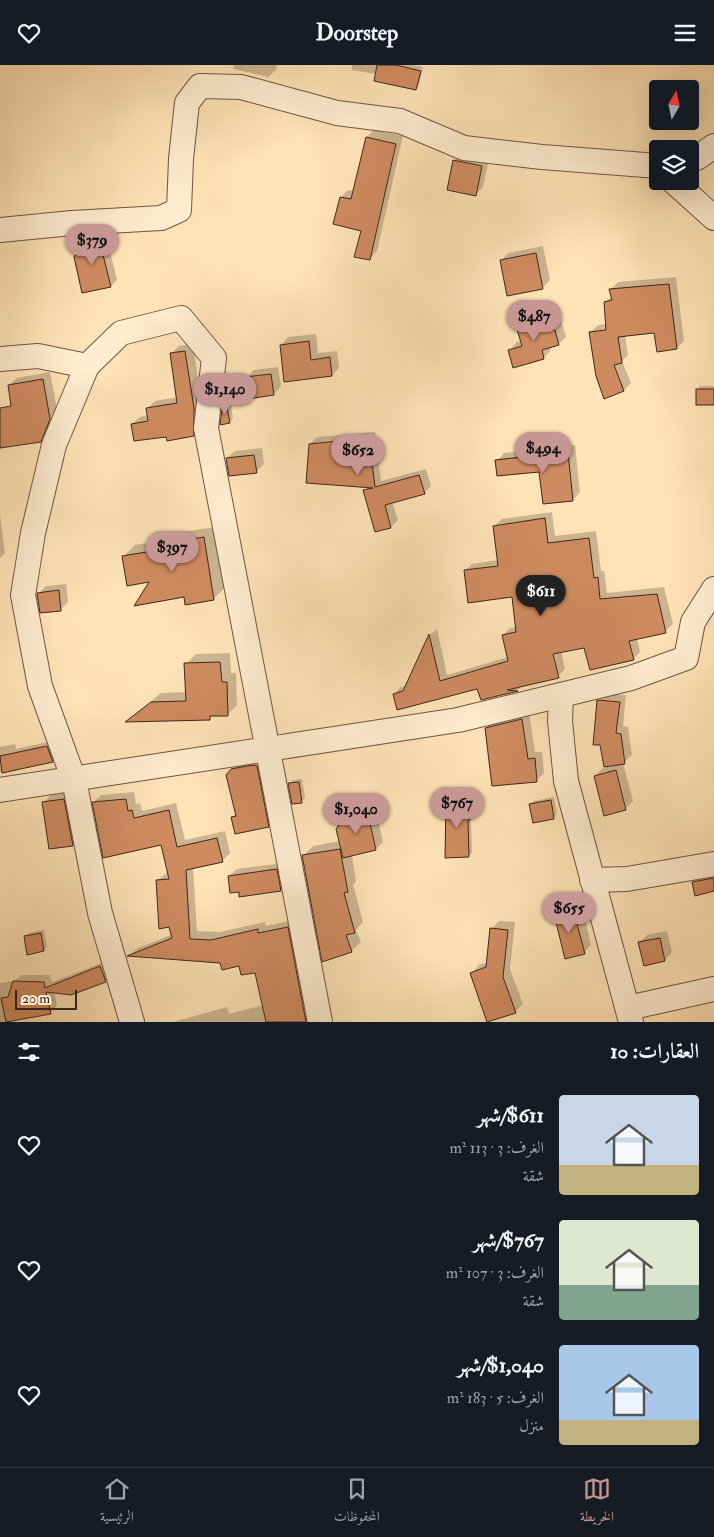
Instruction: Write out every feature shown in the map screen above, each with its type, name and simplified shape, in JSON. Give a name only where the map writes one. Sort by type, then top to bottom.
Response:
[{"type":"street","points":[[0,230],[72,223],[161,218],[179,210],[181,150],[187,103],[200,87],[241,87],[337,113],[400,121],[464,148],[649,169]]},
{"type":"street","points":[[699,157],[714,146]]},
{"type":"street","points":[[683,190],[714,218]]},
{"type":"street","points":[[132,1022],[100,913],[74,780],[40,686],[23,595],[32,533],[54,445],[87,365],[121,333],[181,318],[214,358],[206,428],[320,1022]]},
{"type":"street","points":[[0,359],[38,356],[87,365]]},
{"type":"street","points":[[0,790],[458,720],[631,678],[686,657],[704,622],[714,589]]},
{"type":"street","points":[[561,695],[560,721],[566,781],[629,1015],[714,989]]},
{"type":"street","points":[[592,880],[627,879],[714,864]]},
{"type":"building","points":[[377,65],[396,65],[421,71],[416,90],[374,81]]},
{"type":"building","points":[[366,137],[396,144],[370,260],[354,257],[361,231],[333,224],[340,197],[351,199]]},
{"type":"building","points":[[453,160],[482,166],[476,196],[447,190]]},
{"type":"building","points":[[98,235],[111,287],[82,293],[74,257],[86,236]]},
{"type":"building","points":[[536,253],[543,289],[507,296],[500,260]]},
{"type":"building","points":[[669,284],[677,349],[657,352],[654,333],[618,337],[622,363],[614,365],[624,391],[604,399],[596,376],[589,332],[606,330],[604,302],[612,300],[609,289]]},
{"type":"building","points":[[551,316],[559,345],[542,350],[544,359],[513,368],[508,350],[522,346],[516,326]]},
{"type":"building","points":[[309,341],[311,360],[330,357],[332,376],[284,382],[280,345]]},
{"type":"building","points":[[185,351],[194,408],[194,436],[167,441],[166,437],[134,441],[131,424],[148,421],[146,408],[177,403],[170,353]]},
{"type":"building","points":[[271,374],[274,395],[248,399],[245,377]]},
{"type":"building","points":[[43,379],[50,419],[41,442],[0,448],[0,408],[11,406],[8,385]]},
{"type":"building","points":[[696,389],[714,389],[714,405],[696,405]]},
{"type":"building","points":[[226,402],[230,423],[220,425],[223,403]]},
{"type":"building","points":[[369,438],[375,487],[419,475],[425,494],[385,505],[391,528],[375,532],[363,490],[373,488],[306,483],[309,444]]},
{"type":"building","points":[[568,452],[573,501],[543,504],[539,472],[497,476],[495,460]]},
{"type":"building","points":[[254,455],[257,473],[229,476],[226,458]]},
{"type":"building","points":[[545,518],[548,543],[589,538],[594,578],[598,577],[600,599],[657,594],[666,633],[629,641],[634,660],[590,670],[584,648],[553,654],[559,678],[507,690],[518,691],[481,700],[477,689],[397,710],[393,694],[403,691],[429,634],[440,681],[508,661],[502,635],[516,632],[512,597],[468,603],[464,570],[498,566],[493,526]]},
{"type":"building","points":[[204,537],[214,600],[185,605],[184,597],[134,606],[149,582],[127,586],[122,556],[171,548],[170,543]]},
{"type":"building","points":[[59,590],[61,611],[40,613],[37,593]]},
{"type":"building","points":[[220,662],[222,682],[227,682],[228,716],[210,716],[210,720],[125,722],[151,702],[186,701],[184,663]]},
{"type":"building","points":[[597,700],[620,702],[616,733],[621,734],[625,764],[604,767],[600,745],[593,745]]},
{"type":"building","points":[[522,719],[528,759],[535,758],[537,782],[492,786],[485,728]]},
{"type":"building","points":[[47,746],[53,762],[2,773],[0,756]]},
{"type":"building","points":[[257,766],[269,827],[235,834],[231,817],[236,816],[226,775],[231,769]]},
{"type":"building","points":[[616,770],[626,810],[604,816],[594,776]]},
{"type":"building","points":[[299,782],[302,803],[292,804],[288,783]]},
{"type":"building","points":[[64,799],[73,846],[49,849],[42,802]]},
{"type":"building","points":[[126,799],[128,811],[132,810],[134,818],[169,810],[177,847],[217,838],[223,862],[186,870],[190,939],[211,940],[258,929],[258,933],[288,927],[306,1022],[266,1022],[255,973],[241,975],[239,966],[222,970],[220,963],[127,956],[172,938],[169,927],[159,929],[156,880],[169,879],[161,845],[103,858],[92,802]]},
{"type":"building","points":[[551,800],[554,819],[533,823],[529,804]]},
{"type":"building","points":[[446,801],[471,802],[470,820],[468,820],[469,857],[445,858]]},
{"type":"building","points":[[367,810],[376,850],[343,858],[336,829],[346,815]]},
{"type":"building","points":[[340,849],[348,892],[344,893],[355,933],[346,935],[352,952],[322,962],[302,855]]},
{"type":"building","points":[[277,869],[281,891],[239,897],[239,892],[230,893],[228,876]]},
{"type":"building","points":[[714,878],[714,891],[695,896],[692,882]]},
{"type":"building","points":[[573,909],[585,954],[565,959],[554,914]]},
{"type":"building","points":[[490,928],[508,930],[503,977],[516,1013],[487,1022],[470,973],[486,967]]},
{"type":"building","points":[[41,933],[44,951],[27,955],[24,936]]},
{"type":"building","points":[[660,938],[665,961],[644,966],[638,942]]},
{"type":"building","points":[[100,966],[106,982],[71,995],[46,992],[51,1014],[6,1022],[1,998],[8,997],[13,981],[44,982],[45,988]]}]
